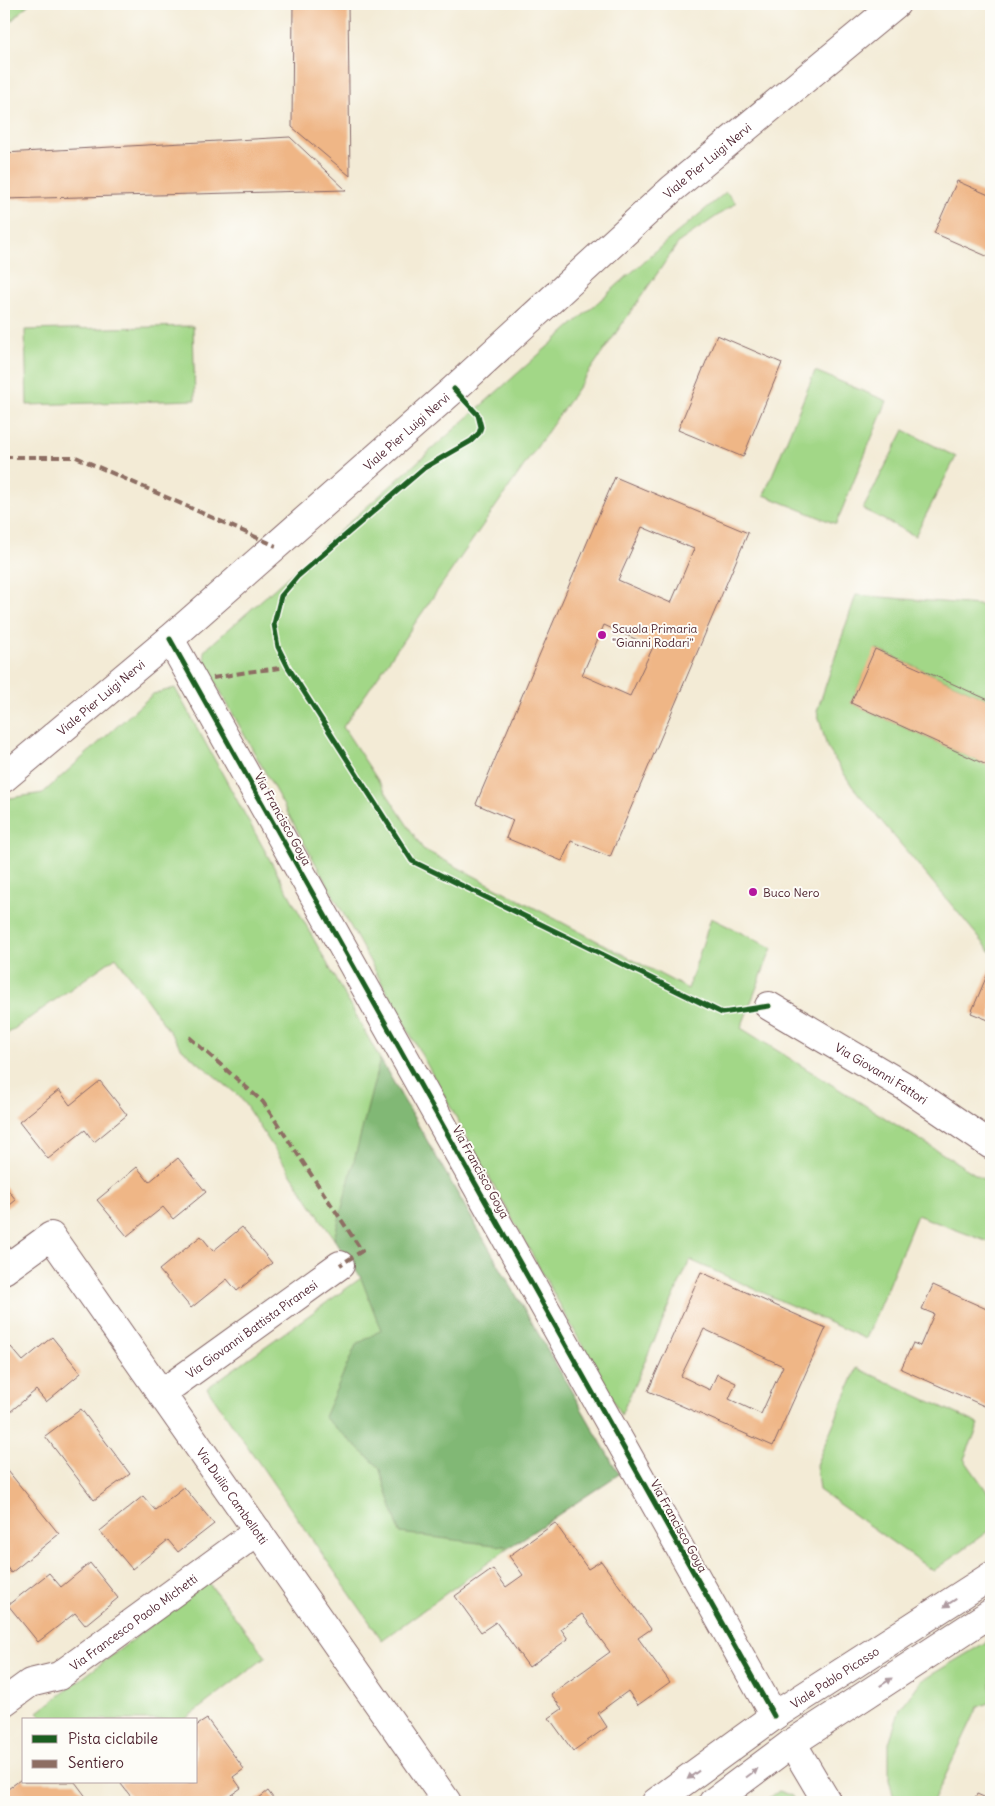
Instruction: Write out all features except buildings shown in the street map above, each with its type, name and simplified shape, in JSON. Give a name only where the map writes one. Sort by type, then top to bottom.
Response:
[{"type":"street","name":"Viale Pier Luigi Nervi","points":[[4,778],[170,639],[454,389],[672,189],[896,4]]},
{"type":"street","name":"Via Francisco Goya","points":[[170,639],[774,1716]]},
{"type":"street","name":"Via Giovanni Fattori","points":[[769,1006],[906,1087],[991,1145]]},
{"type":"street","name":"Via Duilio Cambellotti","points":[[4,1270],[51,1236],[448,1802]]},
{"type":"street","name":"Via Giovanni Battista Piranesi","points":[[162,1393],[340,1265]]},
{"type":"street","name":"Via Francesco Paolo Michetti","points":[[4,1702],[30,1682],[59,1676],[258,1531]]},
{"type":"street","name":"Viale Pablo Picasso","points":[[656,1802],[774,1716],[991,1576]]},
{"type":"street","points":[[713,1802],[792,1743],[991,1613]]},
{"type":"street","points":[[792,1743],[827,1802]]},
{"type":"green space","points":[[4,4],[29,4],[4,28]]},
{"type":"green space","points":[[726,192],[736,203],[679,242],[343,727],[423,849],[688,989],[711,918],[772,948],[741,1028],[991,1184],[991,1243],[917,1215],[866,1339],[690,1260],[621,1415],[213,678],[206,665],[204,651],[667,241]]},
{"type":"green space","points":[[193,326],[195,400],[27,405],[25,330]]},
{"type":"green space","points":[[815,371],[887,401],[836,524],[764,495]]},
{"type":"green space","points":[[904,430],[956,457],[915,536],[863,509]]},
{"type":"green space","points":[[856,595],[991,606],[991,701],[876,649],[851,703],[991,767],[991,952],[852,786],[827,747],[817,711]]},
{"type":"green space","points":[[175,688],[380,1059],[619,1474],[510,1547],[382,1640],[207,1388],[361,1278],[240,1097],[182,1049],[116,957],[4,1036],[4,799],[43,793],[153,694]]},
{"type":"green space","points":[[380,1059],[619,1474],[510,1547],[400,1533],[379,1467],[324,1417],[356,1345],[381,1330],[361,1278],[334,1239]]},
{"type":"green space","points":[[857,1368],[979,1424],[964,1459],[991,1497],[991,1529],[933,1571],[819,1490],[816,1465]]},
{"type":"green space","points":[[208,1582],[266,1657],[187,1718],[43,1718],[38,1712]]},
{"type":"green space","points":[[991,1639],[991,1702],[978,1707],[933,1802],[895,1802],[889,1780],[889,1743],[900,1709],[921,1681]]},
{"type":"green space","points":[[779,1791],[791,1795],[796,1802],[764,1802]]},
{"type":"marked path","points":[[4,457],[76,457],[276,546]]},
{"type":"marked path","points":[[213,678],[288,667]]},
{"type":"marked path","points":[[189,1037],[263,1102],[362,1251],[340,1265]]},
{"type":"cycle path","points":[[454,389],[478,415],[481,427],[479,433],[471,441],[424,468],[298,576],[281,596],[274,624],[278,647],[288,667],[412,861],[722,1013],[769,1006]]},
{"type":"cycle path","points":[[170,639],[774,1716]]},
{"type":"place","name":"Scuola Primaria \"Gianni Rodari\"","points":[[602,635]]},
{"type":"place","name":"Buco Nero","points":[[753,892]]}]
